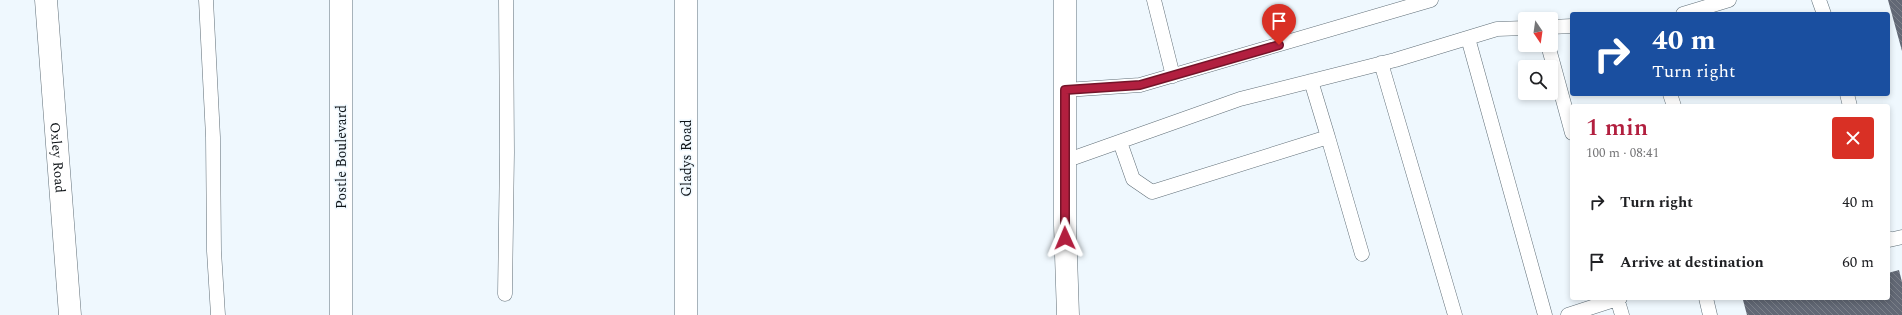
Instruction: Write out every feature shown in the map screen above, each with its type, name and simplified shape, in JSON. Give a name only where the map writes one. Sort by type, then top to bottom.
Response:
[{"type":"street","name":"Oxley Road","points":[[46,0],[70,315]]},
{"type":"street","name":"Postle Boulevard","points":[[340,0],[341,315]]},
{"type":"street","name":"Gladys Road","points":[[686,0],[686,315]]},
{"type":"street","points":[[1065,0],[1065,225],[1068,315]]},
{"type":"lane","points":[[206,0],[213,137],[214,251],[218,315]]},
{"type":"lane","points":[[504,294],[507,152],[506,0]]},
{"type":"lane","points":[[1154,0],[1173,76]]},
{"type":"lane","points":[[1065,90],[1140,85],[1431,0]]},
{"type":"lane","points":[[1690,12],[1729,0]]},
{"type":"lane","points":[[1819,0],[1823,12]]},
{"type":"lane","points":[[1558,26],[1570,26]]},
{"type":"lane","points":[[1065,161],[1240,99],[1381,63],[1497,29],[1518,28]]},
{"type":"lane","points":[[1468,38],[1545,315]]},
{"type":"lane","points":[[1550,52],[1570,126]]},
{"type":"lane","points":[[1381,63],[1455,315]]},
{"type":"lane","points":[[1310,81],[1362,254]]},
{"type":"lane","points":[[1120,142],[1133,179],[1152,192],[1328,138]]},
{"type":"lane","points":[[1890,239],[1902,238]]},
{"type":"lane","points":[[1568,315],[1612,300]]},
{"type":"lane","points":[[1618,300],[1622,315]]},
{"type":"lane","points":[[1706,300],[1710,315]]},
{"type":"building","points":[[1888,0],[1902,0],[1902,51]]},
{"type":"building","points":[[1899,270],[1902,282],[1902,315],[1747,315],[1743,300],[1890,300],[1890,272]]},
{"type":"route","points":[[1065,238],[1065,90],[1140,85],[1279,45]]}]
